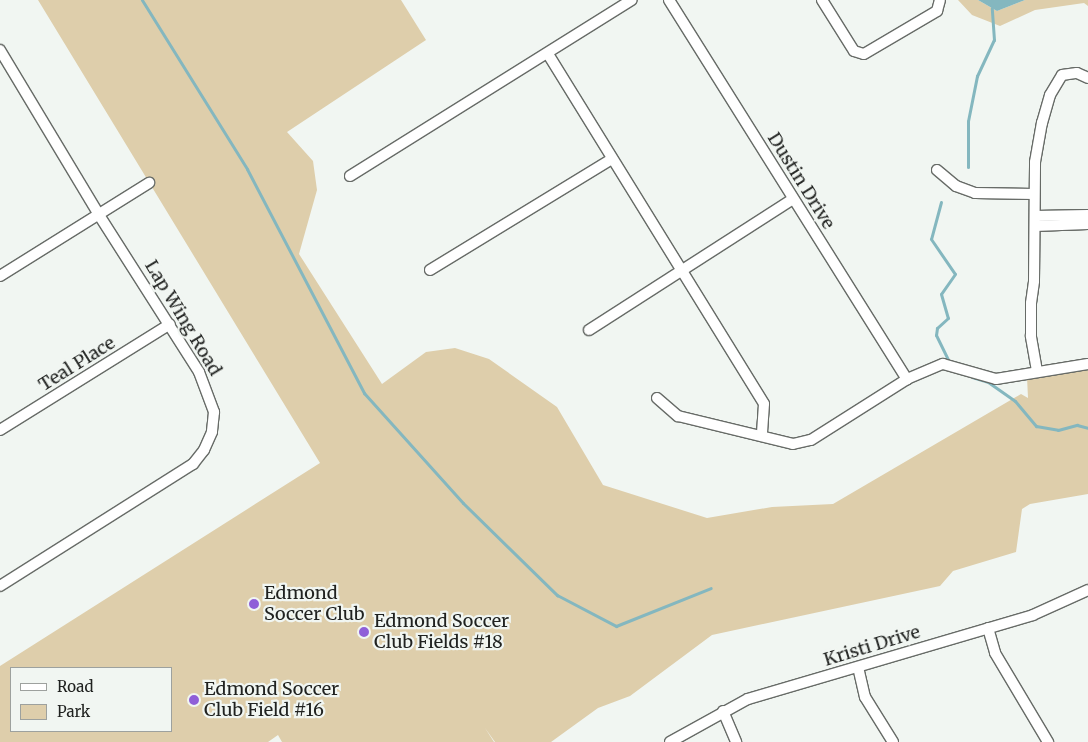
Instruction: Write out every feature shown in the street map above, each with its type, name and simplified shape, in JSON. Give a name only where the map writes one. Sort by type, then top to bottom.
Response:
[{"type":"street","points":[[350,176],[632,0]]},
{"type":"street","name":"Dustin Drive","points":[[669,0],[907,380]]},
{"type":"street","points":[[822,0],[854,51],[864,54],[937,10],[940,0]]},
{"type":"street","name":"Lap Wing Road","points":[[0,50],[99,214],[170,324],[209,393],[214,412],[212,432],[204,450],[193,464],[0,586]]},
{"type":"street","points":[[548,54],[764,404],[762,436]]},
{"type":"street","points":[[1036,371],[1031,336],[1035,221],[1034,194],[1039,139],[1050,95],[1062,75],[1077,72],[1088,78]]},
{"type":"street","points":[[430,270],[612,159]]},
{"type":"street","points":[[937,170],[956,186],[975,193],[1034,194]]},
{"type":"street","points":[[0,276],[149,183]]},
{"type":"street","points":[[589,330],[793,199]]},
{"type":"street","points":[[1035,221],[1088,215]]},
{"type":"street","points":[[1035,221],[1088,224]]},
{"type":"street","name":"Teal Place","points":[[0,430],[170,324]]},
{"type":"street","points":[[656,398],[678,416],[793,444],[811,440],[907,380],[943,364],[996,379],[1036,371],[1076,369],[1088,364]]},
{"type":"street","name":"Kristi Drive","points":[[670,742],[748,699],[1033,615],[1088,590]]},
{"type":"street","points":[[988,628],[994,653],[1048,742]]},
{"type":"street","points":[[858,667],[865,697],[893,742]]},
{"type":"street","points":[[722,712],[736,742]]},
{"type":"green space","points":[[38,0],[401,0],[426,40],[287,132],[313,161],[317,190],[299,254],[382,384],[426,352],[455,348],[489,359],[557,407],[603,485],[707,518],[772,507],[833,504],[1021,394],[1028,398],[1027,377],[1088,370],[1088,494],[1030,504],[1022,509],[1016,552],[953,571],[940,586],[712,635],[630,696],[598,708],[551,742],[495,742],[485,728],[494,742],[282,742],[278,735],[268,742],[0,742],[0,666],[320,463]]},
{"type":"green space","points":[[958,0],[978,0],[997,11],[1025,0],[1088,0],[1088,6],[1084,3],[1035,10],[1000,26],[972,15]]},
{"type":"water","points":[[978,0],[1025,0],[997,11]]},
{"type":"waterway","points":[[142,0],[247,169],[364,393],[463,503],[557,595],[616,626],[711,588]]},
{"type":"waterway","points":[[968,167],[968,121],[977,76],[994,40],[992,8]]},
{"type":"waterway","points":[[941,202],[931,239],[955,274],[941,294],[948,318],[937,328],[936,335],[949,362]]},
{"type":"waterway","points":[[972,377],[988,382],[1015,401],[1036,426],[1058,430],[1077,425],[1088,428]]},
{"type":"place","name":"Edmond Soccer Club","points":[[254,604]]},
{"type":"place","name":"Edmond Soccer Club Fields #18","points":[[364,632]]},
{"type":"place","name":"Edmond Soccer Club Field #16","points":[[194,700]]}]
